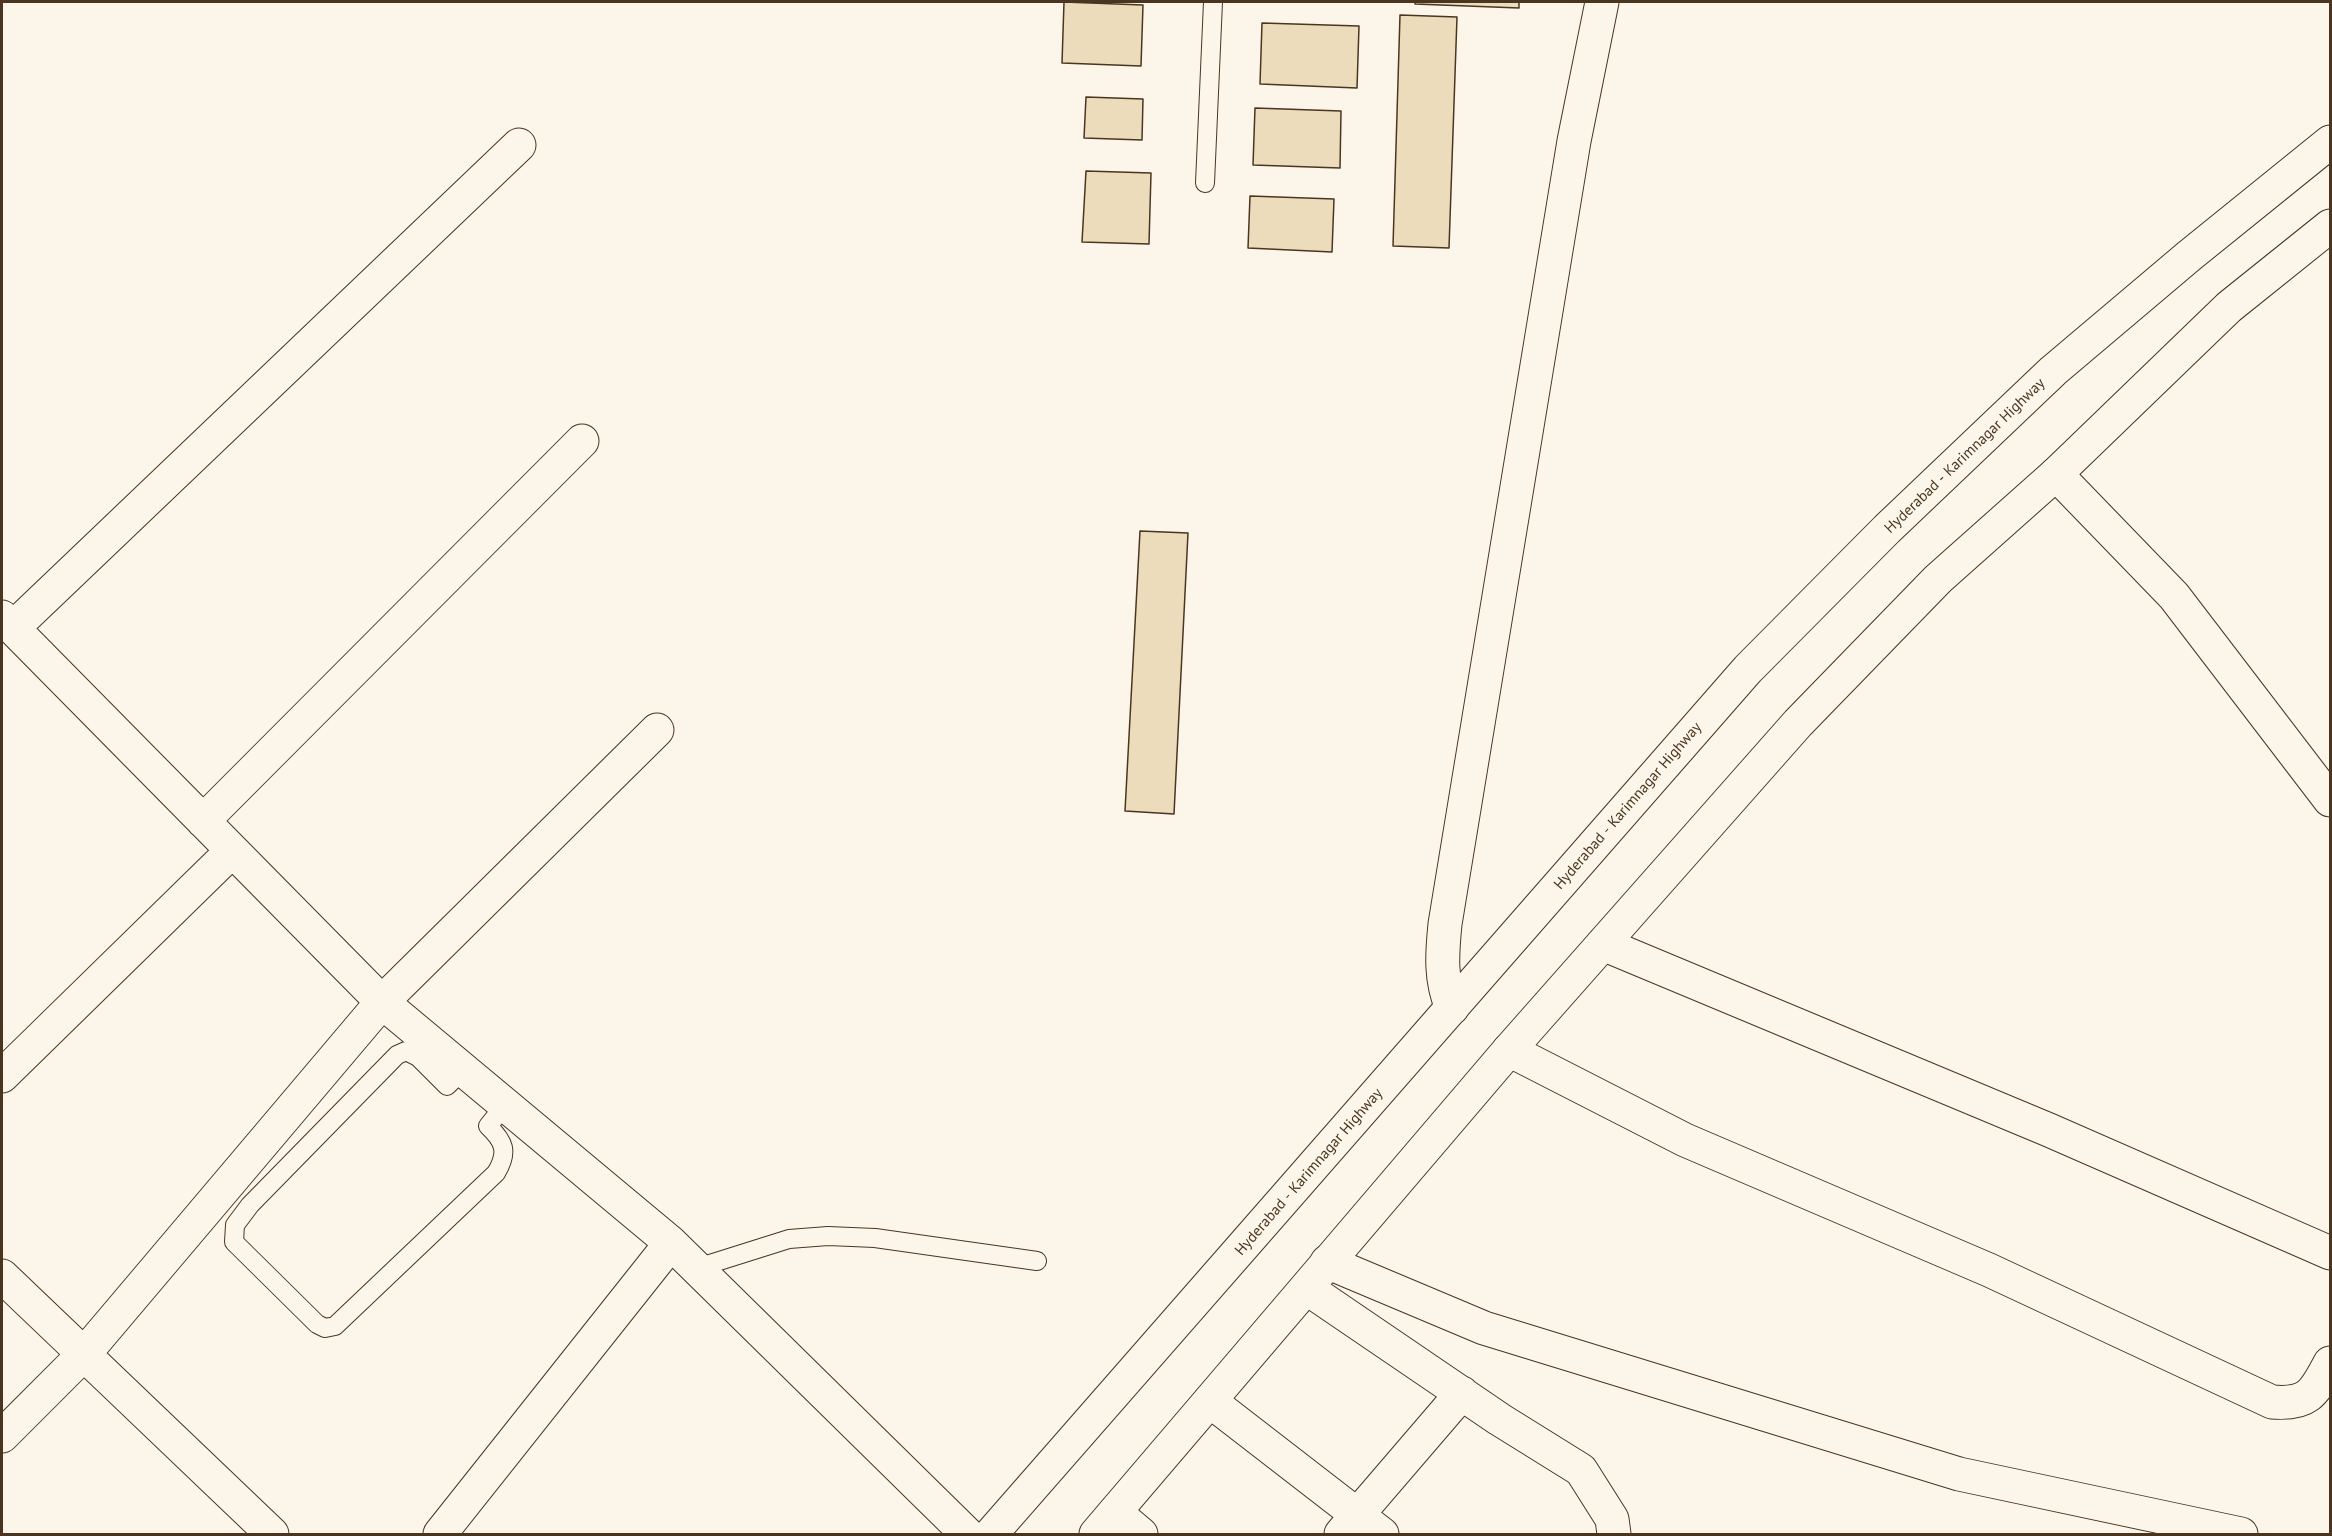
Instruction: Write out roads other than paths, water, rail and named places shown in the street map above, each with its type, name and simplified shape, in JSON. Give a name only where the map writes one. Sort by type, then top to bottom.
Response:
[{"type":"street","points":[[1452,1008],[1446,994],[1441,961],[1445,924],[1574,141],[1602,2]]},
{"type":"street","name":"Hyderabad - Karimnagar Highway","points":[[991,1534],[1748,669],[1887,529],[2053,371],[2189,256],[2331,142]]},
{"type":"street","points":[[519,145],[7,623],[382,1002],[671,1243],[966,1534]]},
{"type":"street","points":[[1141,1534],[1105,1523],[1308,1289],[1327,1262],[1509,1050],[1798,723],[1938,579],[2056,474],[2229,307],[2331,226]]},
{"type":"street","points":[[203,821],[582,441]]},
{"type":"street","points":[[2056,474],[2174,596],[2331,800]]},
{"type":"street","points":[[2,1436],[85,1353],[382,1002],[657,730]]},
{"type":"street","points":[[2,1076],[232,851]]},
{"type":"street","points":[[1603,944],[2049,1130],[2331,1253]]},
{"type":"street","points":[[1509,1050],[1685,1140],[1989,1270],[2272,1402],[2294,1404],[2314,1392],[2331,1363]]},
{"type":"street","points":[[440,1534],[671,1243]]},
{"type":"street","points":[[1327,1262],[1484,1328],[1959,1474],[2241,1534]]},
{"type":"street","points":[[2,1276],[272,1534]]},
{"type":"street","points":[[1308,1289],[1581,1470],[1612,1519],[1614,1534]]},
{"type":"street","points":[[1348,1525],[1462,1393]]},
{"type":"street","points":[[1210,1401],[1348,1525],[1382,1534]]},
{"type":"lane","points":[[1205,183],[1213,2]]},
{"type":"lane","points":[[463,1070],[447,1086],[418,1057],[406,1051],[397,1055],[250,1206],[235,1225],[234,1242],[317,1324],[325,1328],[335,1326],[496,1173],[503,1161],[505,1150],[501,1138],[488,1126],[505,1105]]},
{"type":"lane","points":[[697,1269],[789,1239],[828,1236],[875,1238],[1037,1261]]}]
